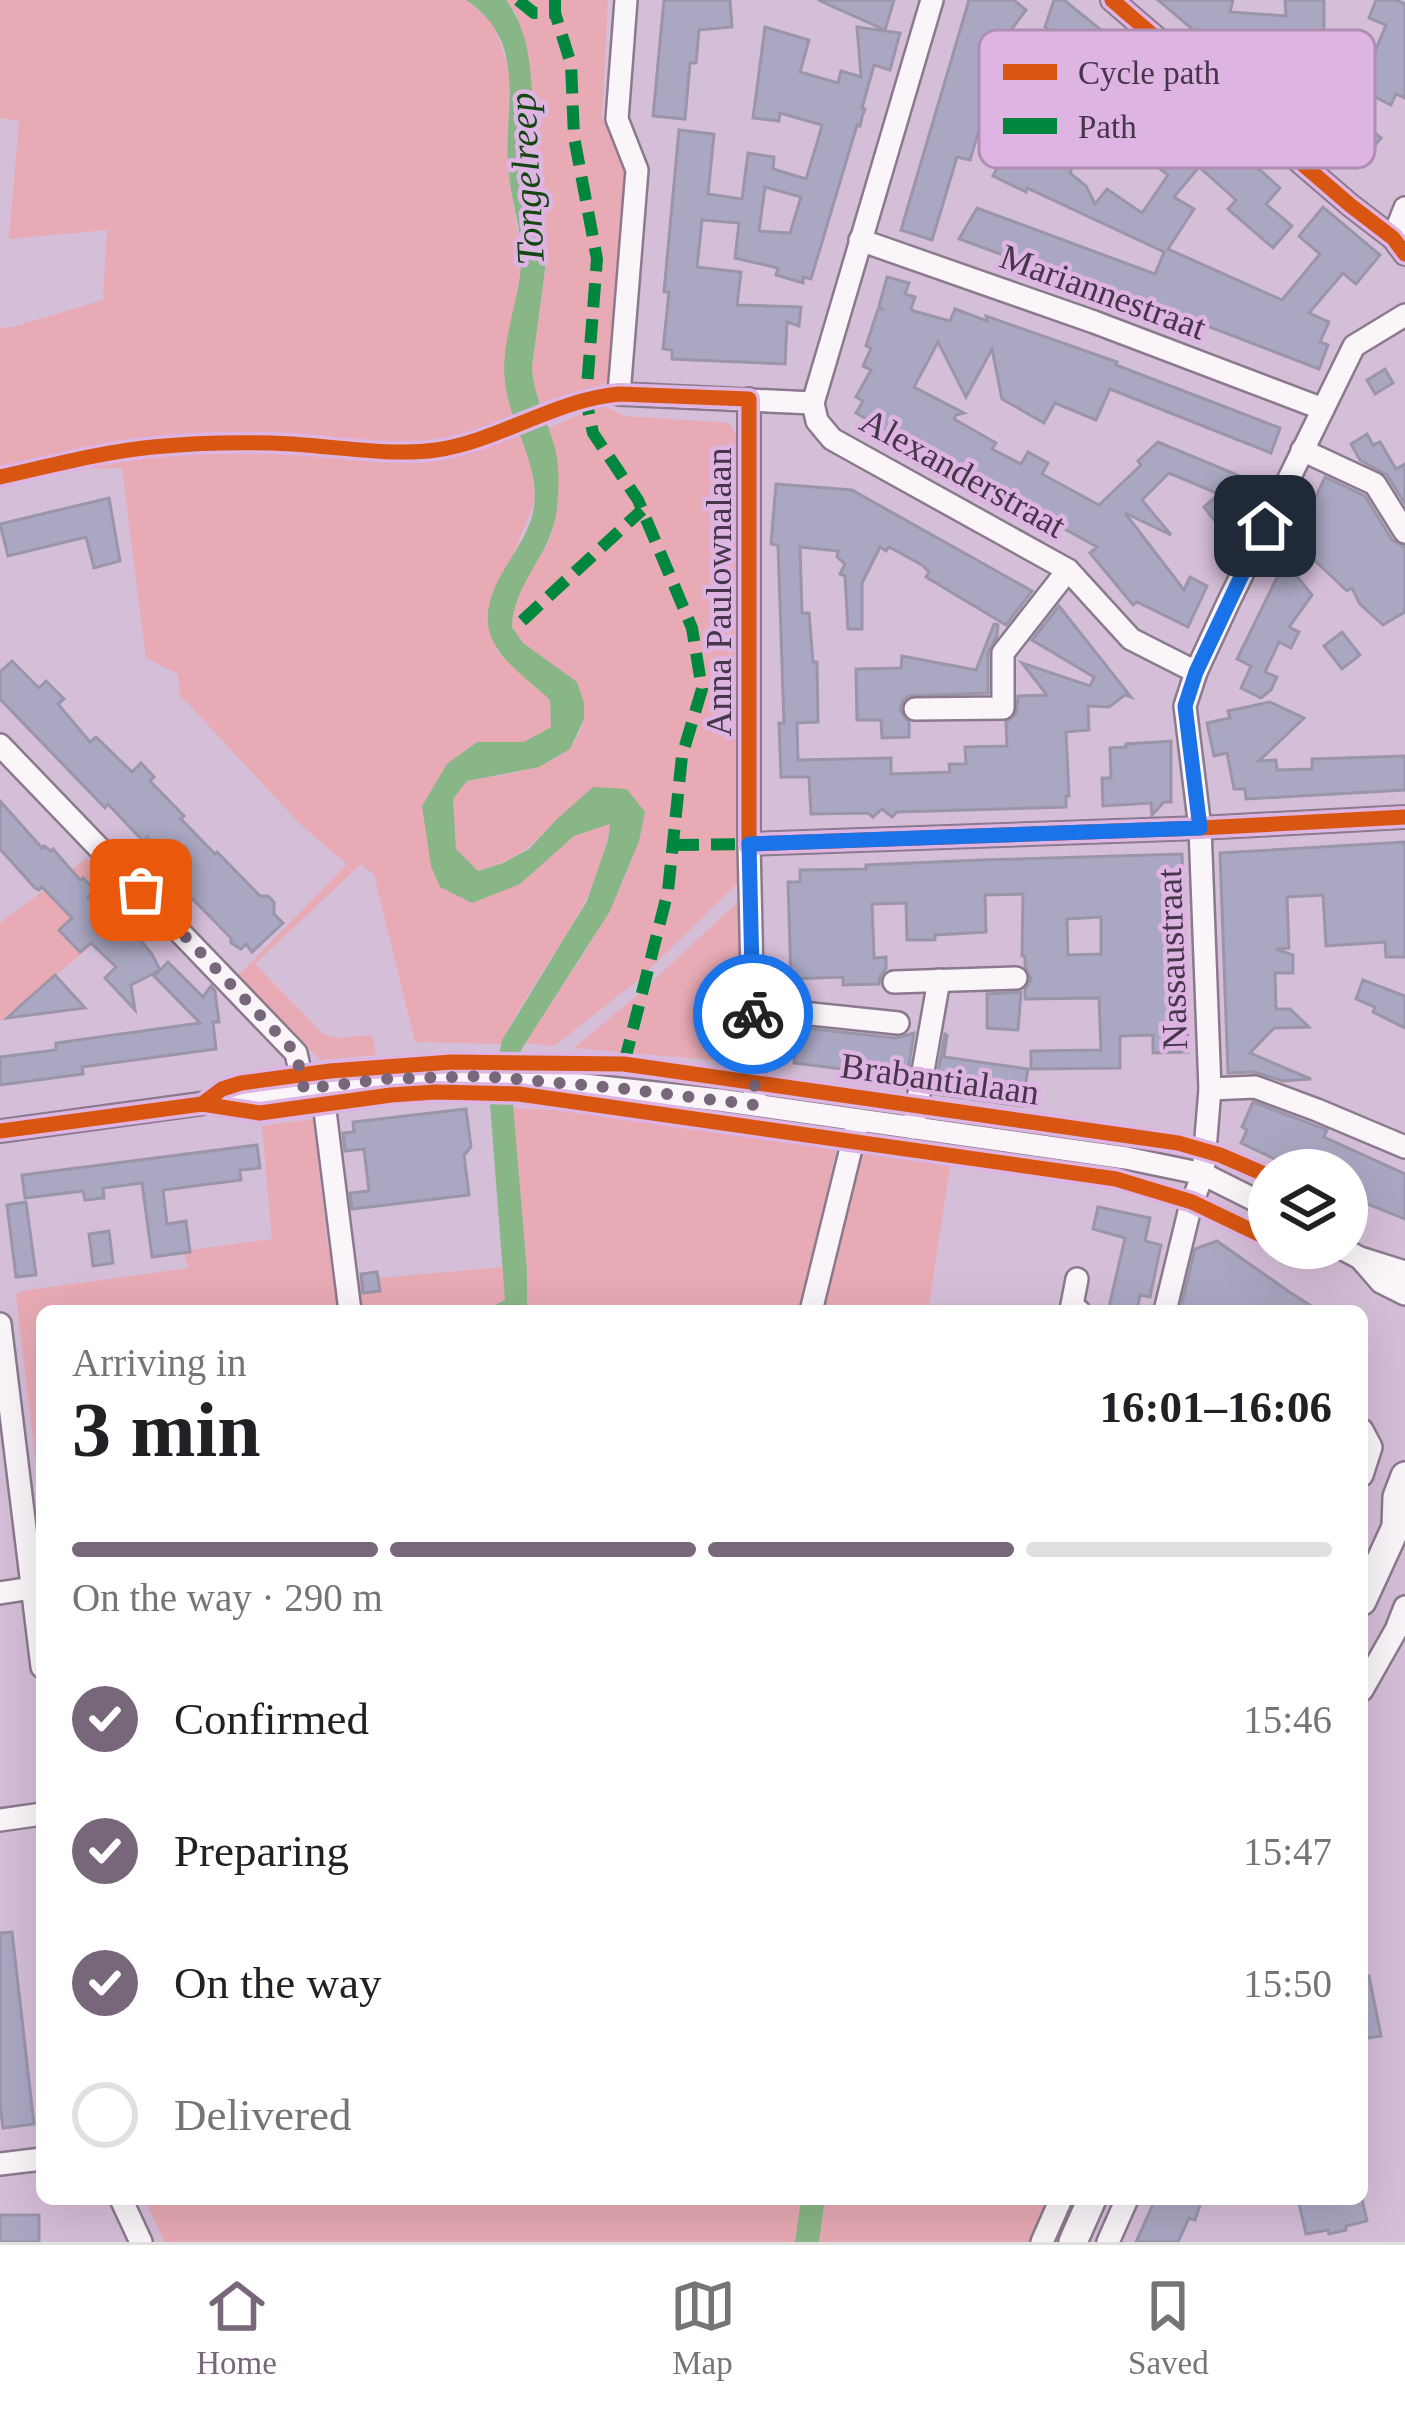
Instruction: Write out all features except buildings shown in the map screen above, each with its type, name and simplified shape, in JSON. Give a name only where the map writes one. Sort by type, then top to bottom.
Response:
[{"type":"main road","points":[[1368,1588],[1400,1521],[1397,1497],[1405,1476]]},
{"type":"main road","points":[[1073,2242],[1089,2205]]},
{"type":"street","name":"Anna Paulownalaan","points":[[626,0],[617,119],[637,170],[619,394],[813,403]]},
{"type":"street","name":"Alexanderstraat","points":[[932,0],[813,403],[817,422],[832,439],[1069,570],[1130,639],[1196,672]]},
{"type":"street","points":[[1112,0],[1147,30]]},
{"type":"street","points":[[1307,168],[1399,246]]},
{"type":"street","points":[[1399,246],[1405,208]]},
{"type":"street","name":"Mariannestraat","points":[[860,240],[1323,409]]},
{"type":"street","name":"Nassaustraat","points":[[1166,1305],[1203,1174],[1210,1089],[1200,828],[1185,706],[1196,672],[1354,346],[1405,314]]},
{"type":"street","name":"Anna Paulownalaan","points":[[749,399],[749,844],[755,1105]]},
{"type":"street","points":[[1303,450],[1375,484],[1405,532]]},
{"type":"street","points":[[915,709],[1003,708],[1003,653],[1069,570]]},
{"type":"street","points":[[0,745],[296,1053],[313,1088],[349,1305]]},
{"type":"street","points":[[749,844],[1405,817]]},
{"type":"street","points":[[894,982],[1016,978]]},
{"type":"street","name":"Brabantialaan","points":[[913,1128],[939,980]]},
{"type":"street","points":[[753,1008],[898,1024]]},
{"type":"street","name":"Brabantialaan","points":[[0,1131],[383,1079],[520,1078],[755,1105],[1126,1158],[1203,1174],[1248,1196]]},
{"type":"street","points":[[1210,1089],[1255,1087],[1405,1148]]},
{"type":"street","points":[[812,1305],[858,1120]]},
{"type":"street","points":[[1368,1259],[1405,1272]]},
{"type":"street","points":[[1368,1269],[1405,1294]]},
{"type":"street","points":[[1072,1305],[1076,1279]]},
{"type":"street","points":[[0,1324],[36,1620]]},
{"type":"street","points":[[0,1593],[32,1588]]},
{"type":"street","points":[[1368,1679],[1405,1607]]},
{"type":"street","points":[[0,1820],[36,1813]]},
{"type":"street","points":[[0,2164],[36,2160]]},
{"type":"street","points":[[124,2205],[141,2242]]},
{"type":"street","points":[[1042,2242],[1058,2205]]},
{"type":"street","points":[[1108,2242],[1124,2205]]},
{"type":"shaded area","points":[[0,0],[466,0],[493,23],[509,69],[508,172],[522,258],[504,379],[530,461],[535,501],[490,600],[497,651],[550,700],[551,727],[524,742],[477,742],[447,764],[431,866],[520,884],[574,836],[610,822],[604,853],[581,910],[501,1044],[415,1042],[374,875],[361,864],[255,964],[323,1034],[337,1038],[372,1035],[376,1055],[320,1060],[238,976],[347,864],[301,825],[180,695],[178,674],[146,658],[122,468],[0,470],[0,328],[103,300],[107,230],[9,239],[19,121],[0,118]]},
{"type":"shaded area","points":[[506,0],[608,0],[602,118],[626,166],[609,380],[592,392],[542,411],[532,367],[546,262],[517,15]]},
{"type":"shaded area","points":[[602,405],[625,416],[729,423],[739,438],[741,880],[637,981],[554,1046],[524,1043],[612,904],[645,812],[556,820],[522,852],[478,871],[456,849],[453,799],[467,781],[537,767],[553,760],[577,738],[583,717],[576,682],[521,641],[511,615],[554,522],[556,480],[548,428]]},
{"type":"shaded area","points":[[87,858],[136,909],[0,1021],[0,923]]},
{"type":"shaded area","points":[[742,898],[744,1063],[574,1048],[640,993]]},
{"type":"shaded area","points":[[513,1108],[573,1111],[836,1150],[802,1305],[527,1305]]},
{"type":"shaded area","points":[[313,1119],[328,1249],[352,1249],[357,1280],[504,1267],[505,1301],[496,1305],[36,1305],[36,1466],[16,1295],[189,1268],[183,1251],[272,1239],[262,1126]]},
{"type":"shaded area","points":[[858,1152],[950,1166],[929,1305],[821,1305]]},
{"type":"shaded area","points":[[147,2205],[800,2205],[795,2242],[165,2242]]},
{"type":"shaded area","points":[[824,2205],[1045,2205],[1028,2242],[819,2242]]},
{"type":"water","name":"Tongelreep","points":[[466,0],[506,0],[525,40],[529,62],[534,177],[546,262],[532,367],[558,473],[552,529],[518,597],[512,627],[523,643],[577,682],[584,719],[570,749],[539,767],[467,781],[453,799],[456,849],[478,871],[503,863],[529,849],[593,787],[627,789],[645,812],[639,841],[610,911],[521,1050],[513,1105],[527,1305],[495,1305],[505,1300],[490,1104],[502,1040],[587,901],[610,824],[574,836],[520,884],[472,903],[440,887],[431,866],[422,806],[447,764],[477,742],[524,742],[551,727],[550,700],[503,657],[488,624],[499,578],[530,522],[535,491],[505,383],[521,255],[509,176],[506,58],[486,18]]},
{"type":"water","points":[[800,2205],[824,2205],[819,2242],[795,2242]]},
{"type":"marked path","points":[[518,0],[534,13],[555,13]]},
{"type":"marked path","points":[[555,0],[571,64],[574,137],[597,259],[586,400],[593,433],[638,500],[692,628],[702,689],[682,756],[668,891],[624,1064]]},
{"type":"marked path","points":[[522,621],[642,510]]},
{"type":"marked path","points":[[675,845],[749,844]]},
{"type":"cycle path","points":[[1112,0],[1147,30]]},
{"type":"cycle path","points":[[1307,168],[1393,238],[1405,254]]},
{"type":"cycle path","points":[[0,477],[115,452],[182,445],[271,443],[436,450],[572,404],[619,394],[749,399],[749,844],[1405,817]]},
{"type":"cycle path","points":[[202,1104],[222,1089],[241,1083],[330,1071],[452,1062],[624,1064],[1178,1143],[1248,1167]]},
{"type":"cycle path","points":[[0,1131],[202,1104],[260,1113],[391,1095],[519,1094],[1116,1179],[1192,1202],[1248,1229]]},
{"type":"way so far","points":[[141,890],[296,1053],[304,1089],[383,1079],[481,1076],[755,1105],[753,1014]]},
{"type":"route","points":[[753,1014],[749,844],[1200,828],[1185,706],[1196,672],[1265,526]]}]
